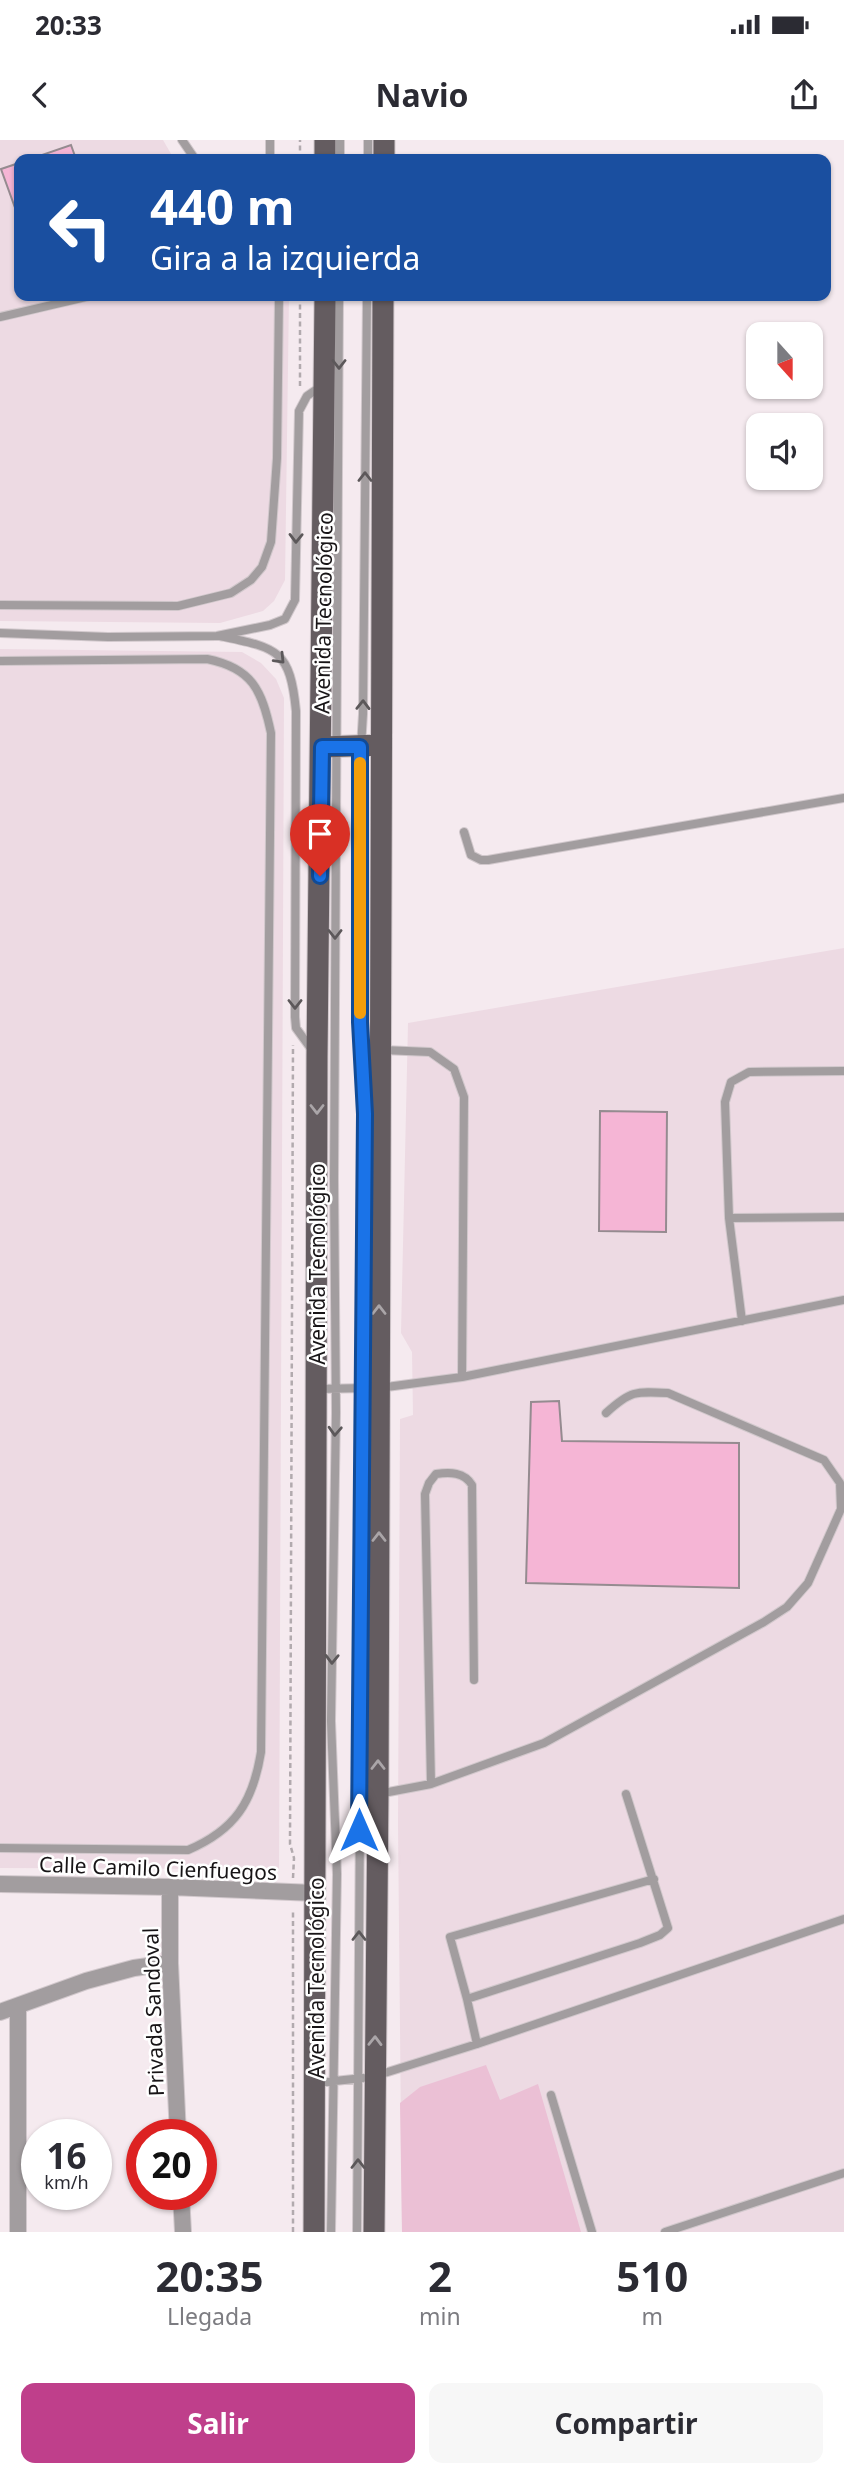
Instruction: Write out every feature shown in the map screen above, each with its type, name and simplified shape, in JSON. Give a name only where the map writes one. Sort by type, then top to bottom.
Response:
[{"type":"main road","name":"Avenida Tecnológico","points":[[314,2232],[325,2082],[315,1893],[326,1389],[317,1057],[329,747],[325,301]]},
{"type":"main road","points":[[374,2232],[366,2077],[378,1794],[371,1388],[379,1050],[370,746],[383,301]]},
{"type":"main road","points":[[329,747],[370,746]]},
{"type":"street","name":"Calle Camilo Cienfuegos","points":[[0,1884],[315,1893]]},
{"type":"street","name":"Privada Sandoval","points":[[170,1887],[170,1963],[177,2119]]},
{"type":"street","points":[[0,2012],[134,1968],[170,1963]]},
{"type":"street","points":[[18,2007],[18,2232]]},
{"type":"street","points":[[182,2210],[183,2232]]},
{"type":"lane","points":[[0,317],[69,301]]},
{"type":"lane","points":[[0,605],[178,606],[231,593],[251,580],[262,567],[271,542],[276,458],[279,301]]},
{"type":"lane","points":[[331,2232],[325,2082],[337,1874],[331,1721],[326,1389],[334,1179],[329,747],[339,301]]},
{"type":"lane","points":[[358,2232],[366,2077],[371,1388],[365,1114],[360,1022],[370,746],[363,714],[367,301]]},
{"type":"lane","points":[[0,634],[218,636],[270,625],[285,619],[295,600],[299,411],[307,396],[325,383]]},
{"type":"lane","points":[[218,636],[258,644],[271,650],[289,668],[293,681],[296,710],[296,1028],[317,1057]]},
{"type":"lane","points":[[0,661],[207,659],[224,662],[242,671],[255,684],[265,705],[271,733],[261,1752],[257,1778],[245,1806],[231,1824],[208,1842],[188,1850],[0,1848]]},
{"type":"lane","points":[[464,832],[471,855],[488,860],[844,797]]},
{"type":"lane","points":[[379,1050],[430,1052],[454,1069],[464,1097],[462,1377]]},
{"type":"lane","points":[[742,1321],[729,1218],[724,1102],[731,1083],[749,1072],[844,1071]]},
{"type":"lane","points":[[729,1218],[844,1217]]},
{"type":"lane","points":[[326,1389],[371,1388],[462,1377],[844,1300]]},
{"type":"lane","points":[[378,1794],[430,1784],[544,1743],[764,1622],[788,1606],[808,1583],[841,1509],[840,1483],[824,1460],[668,1393],[644,1391],[625,1396],[606,1413]]},
{"type":"lane","points":[[430,1784],[425,1494],[429,1482],[436,1474],[467,1477],[472,1485],[474,1680]]},
{"type":"lane","points":[[467,1999],[640,1943],[665,1931],[668,1923],[626,1794]]},
{"type":"lane","points":[[477,2044],[450,1937],[653,1879]]},
{"type":"lane","points":[[325,2082],[366,2077],[477,2044],[844,1919]]},
{"type":"lane","points":[[551,2095],[592,2232]]},
{"type":"lane","points":[[664,2232],[844,2173]]},
{"type":"path","points":[[300,301],[300,393],[303,402]]},
{"type":"path","points":[[292,2232],[294,1858],[290,1844],[293,1045],[296,1028]]},
{"type":"shaded area","points":[[0,140],[163,140],[171,154],[14,154],[14,301],[289,301],[285,580],[274,601],[263,611],[220,623],[0,621]]},
{"type":"shaded area","points":[[0,649],[242,652],[261,663],[276,679],[284,698],[279,1869],[0,1868]]},
{"type":"shaded area","points":[[844,948],[844,2232],[402,2232],[398,1824],[400,1419],[413,1415],[412,1352],[401,1333],[408,1023]]},
{"type":"shaded area","points":[[486,2065],[500,2100],[538,2084],[581,2232],[402,2232],[400,2103],[420,2087]]},
{"type":"building","points":[[71,145],[74,154],[45,154]]},
{"type":"building","points":[[14,165],[14,205],[1,169]]},
{"type":"building","points":[[600,1111],[667,1112],[666,1232],[599,1231]]},
{"type":"building","points":[[559,1401],[562,1441],[739,1443],[739,1588],[526,1583],[531,1402]]},
{"type":"slow traffic","points":[[360,763],[360,1013]]},
{"type":"route","points":[[320,876],[322,747],[360,747],[360,1022],[365,1114],[359,1830]]}]
